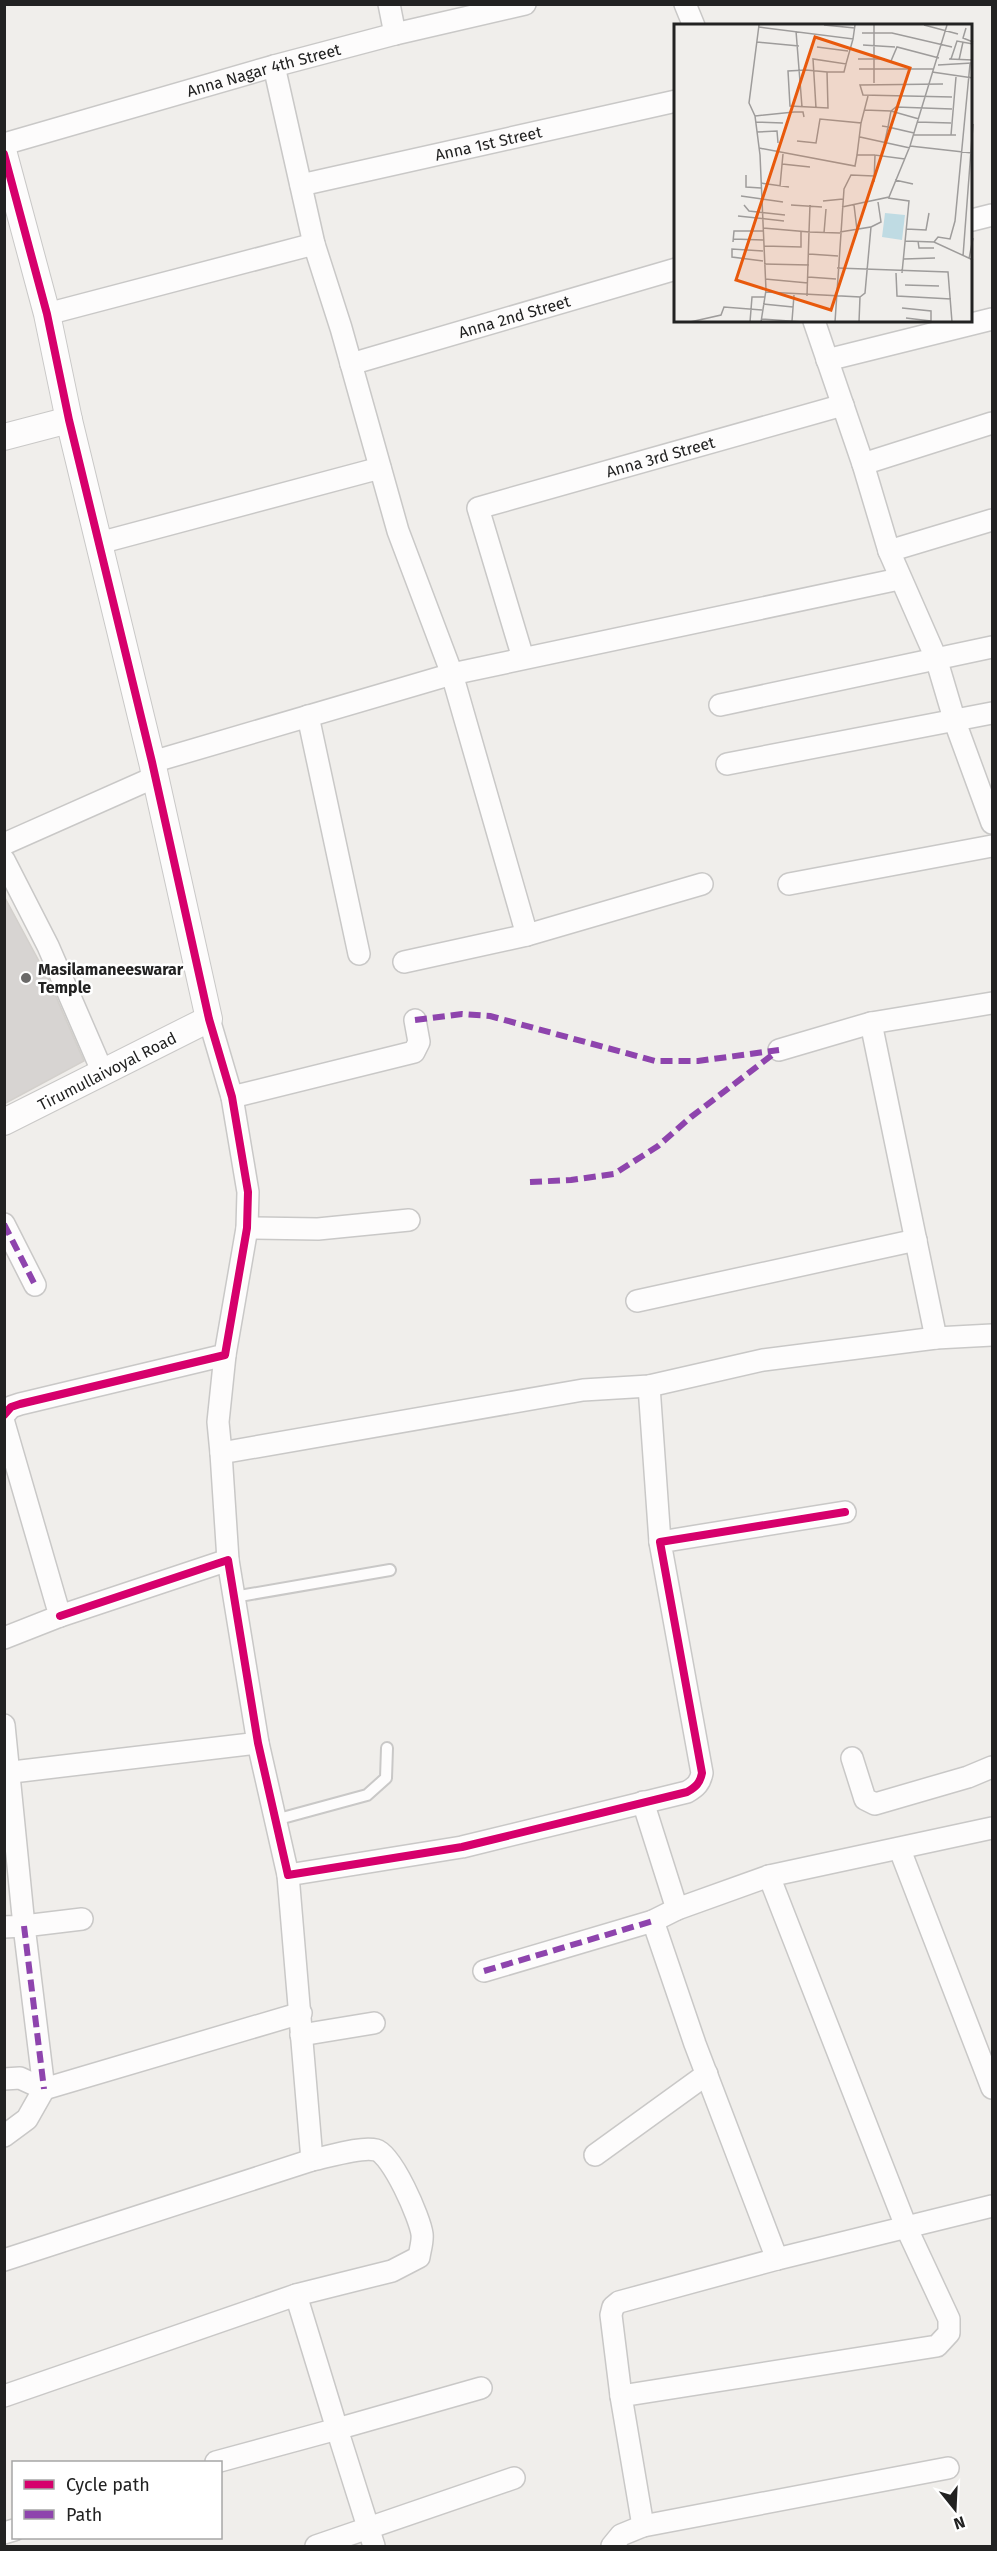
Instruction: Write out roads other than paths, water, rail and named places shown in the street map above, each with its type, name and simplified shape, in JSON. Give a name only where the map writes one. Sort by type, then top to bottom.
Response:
[{"type":"street","points":[[389,4],[395,34]]},
{"type":"street","name":"Anna Nagar 4th Street","points":[[4,144],[274,66],[395,34],[525,4]]},
{"type":"street","points":[[685,4],[692,24]]},
{"type":"street","points":[[274,66],[314,244],[351,364],[398,531],[452,674],[527,935]]},
{"type":"street","name":"Anna 1st Street","points":[[301,185],[674,101]]},
{"type":"street","points":[[4,154],[47,314],[69,420],[154,769],[209,1019],[232,1097],[248,1192],[247,1228],[225,1355],[219,1422],[228,1560],[258,1743],[288,1875],[312,2160]]},
{"type":"street","points":[[973,220],[993,215]]},
{"type":"street","points":[[47,314],[314,244]]},
{"type":"street","name":"Anna 2nd Street","points":[[351,364],[674,270]]},
{"type":"street","points":[[827,360],[993,319]]},
{"type":"street","points":[[814,322],[863,464],[889,551],[899,579],[936,658],[955,722],[993,823]]},
{"type":"street","name":"Anna 3rd Street","points":[[523,658],[478,508],[843,405]]},
{"type":"street","points":[[4,437],[69,420]]},
{"type":"street","points":[[863,464],[993,423]]},
{"type":"street","points":[[99,543],[381,468]]},
{"type":"street","points":[[889,551],[993,520]]},
{"type":"street","points":[[4,844],[154,769],[308,716],[452,674],[899,579]]},
{"type":"street","points":[[720,705],[993,647]]},
{"type":"street","points":[[727,764],[993,713]]},
{"type":"street","points":[[308,716],[358,954]]},
{"type":"street","points":[[789,884],[993,846]]},
{"type":"street","points":[[4,860],[48,946],[103,1073]]},
{"type":"street","points":[[404,962],[527,935],[702,884]]},
{"type":"street","points":[[779,1050],[871,1023],[993,1003]]},
{"type":"street","name":"Tirumullaivoyal Road","points":[[4,1122],[209,1019]]},
{"type":"street","points":[[232,1097],[414,1052],[419,1042],[415,1020]]},
{"type":"street","points":[[871,1023],[936,1338]]},
{"type":"street","points":[[247,1228],[318,1229],[409,1220]]},
{"type":"street","points":[[4,1224],[35,1286]]},
{"type":"street","points":[[637,1300],[916,1240]]},
{"type":"street","points":[[221,1453],[583,1390],[649,1386],[763,1360],[936,1338],[993,1335]]},
{"type":"street","points":[[4,1415],[11,1407],[20,1404],[225,1355]]},
{"type":"street","points":[[288,1875],[462,1847],[687,1792],[700,1781],[702,1773],[660,1542],[649,1386]]},
{"type":"street","points":[[4,1423],[60,1616]]},
{"type":"street","points":[[660,1542],[845,1512]]},
{"type":"street","points":[[4,1638],[60,1616],[228,1560]]},
{"type":"street","points":[[4,1725],[14,1926],[44,2089],[27,2119],[4,2136]]},
{"type":"street","points":[[7,1773],[258,1743]]},
{"type":"street","points":[[852,1758],[865,1799],[874,1804],[968,1777],[993,1767]]},
{"type":"street","points":[[643,1802],[677,1909]]},
{"type":"street","points":[[484,1971],[653,1921],[677,1909],[770,1876],[900,1850],[993,1828]]},
{"type":"street","points":[[900,1850],[993,2088]]},
{"type":"street","points":[[621,2396],[937,2346],[949,2333],[949,2319],[907,2229],[770,1876]]},
{"type":"street","points":[[14,1926],[82,1919]]},
{"type":"street","points":[[653,1921],[707,2074],[777,2259]]},
{"type":"street","points":[[4,2079],[20,2078],[44,2089],[301,2013]]},
{"type":"street","points":[[301,2035],[374,2023]]},
{"type":"street","points":[[595,2155],[707,2074]]},
{"type":"street","points":[[4,2260],[312,2160],[362,2150],[376,2150],[386,2156],[403,2184],[422,2234],[419,2257],[392,2271],[296,2295],[4,2396]]},
{"type":"street","points":[[643,2526],[621,2396],[610,2315],[613,2307],[619,2302],[777,2259],[907,2229],[993,2206]]},
{"type":"street","points":[[296,2295],[372,2538]]},
{"type":"street","points":[[222,2461],[481,2388]]},
{"type":"street","points":[[612,2547],[621,2535],[643,2526],[948,2468]]},
{"type":"street","points":[[316,2547],[372,2538],[514,2478]]},
{"type":"lane","points":[[234,1597],[390,1570]]},
{"type":"lane","points":[[275,1820],[367,1795],[386,1778],[387,1748]]},
{"type":"place","name":"Masilamaneeswarar Temple","points":[[26,978]]}]
